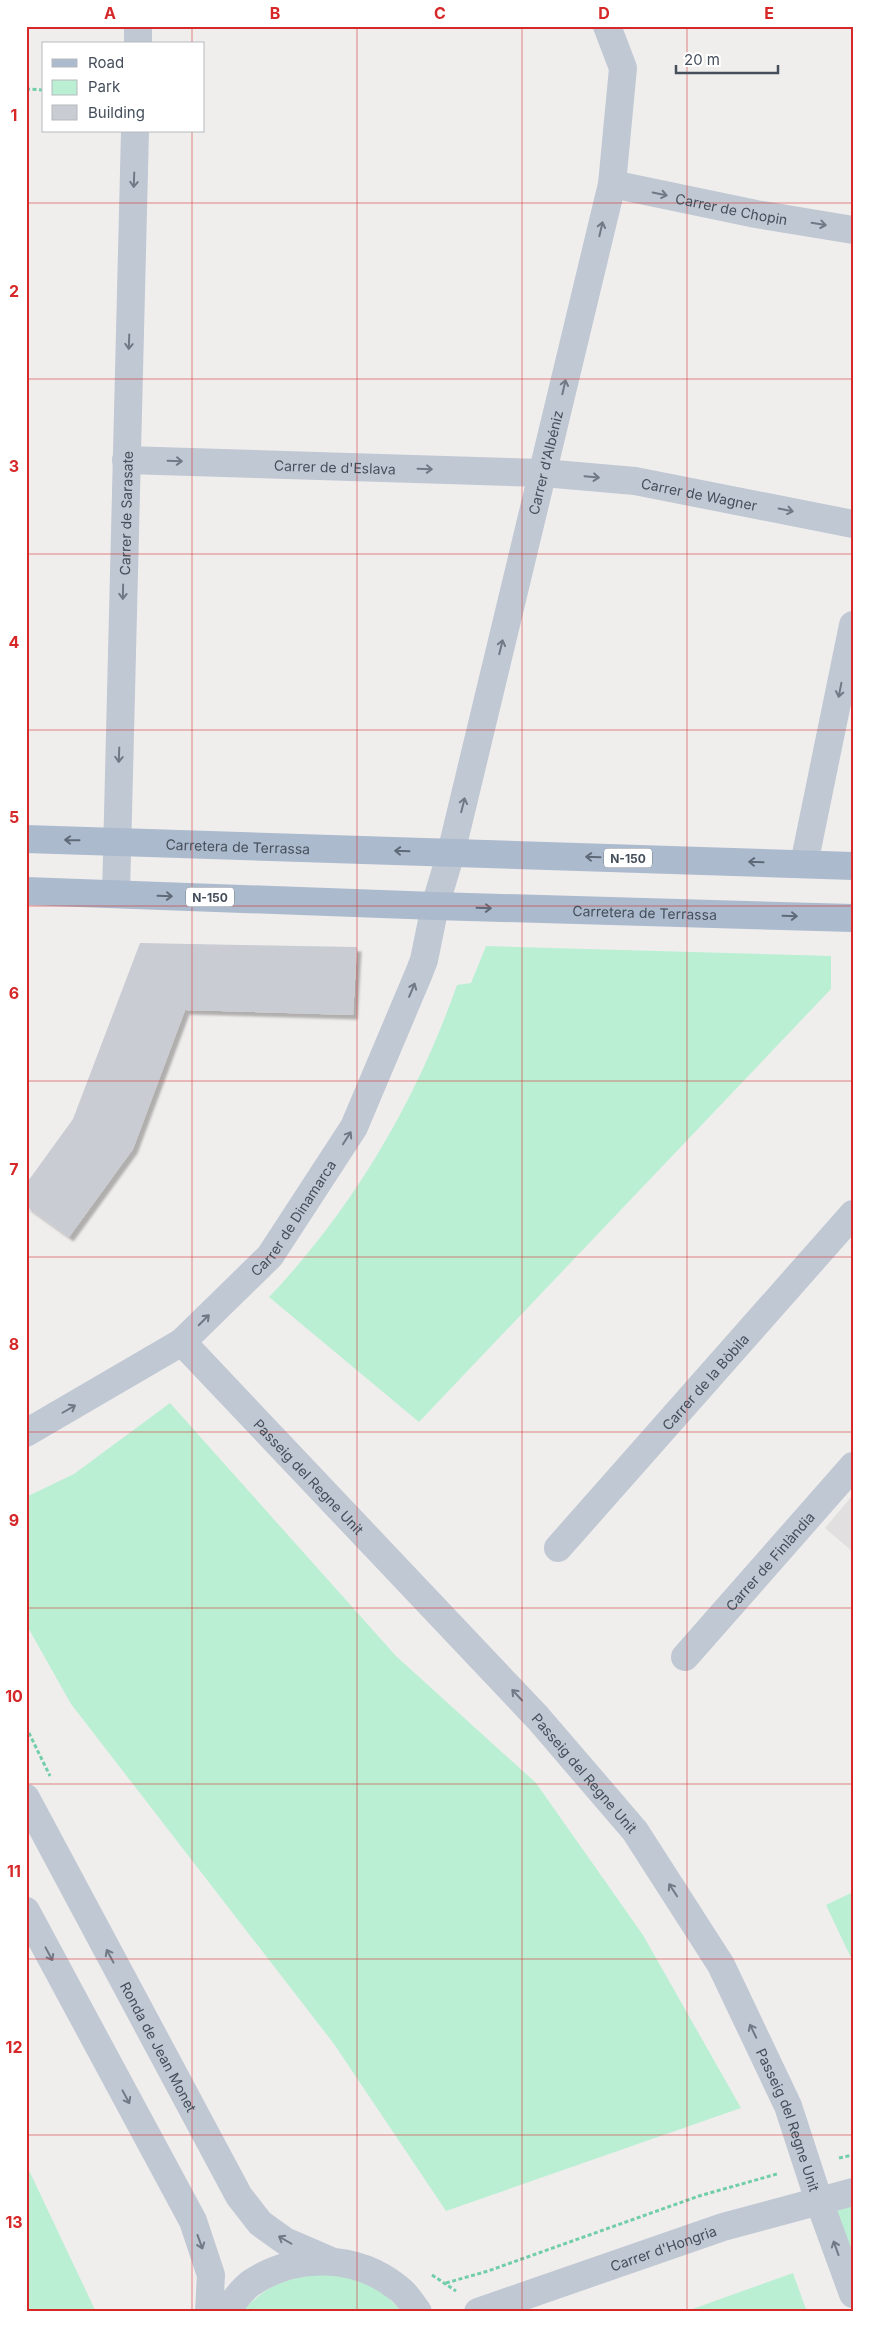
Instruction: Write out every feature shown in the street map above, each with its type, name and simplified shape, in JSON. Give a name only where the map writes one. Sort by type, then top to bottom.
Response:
[{"type":"main road","name":"Carretera de Terrassa","points":[[26,839],[118,840],[853,866]]},
{"type":"main road","name":"Carretera de Terrassa","points":[[26,891],[435,906],[853,918]]},
{"type":"street","points":[[138,26],[138,42]]},
{"type":"street","name":"Carrer d'Albéniz","points":[[451,853],[612,184],[623,68],[607,26]]},
{"type":"street","name":"Carrer de Sarasate","points":[[116,894],[135,132]]},
{"type":"street","name":"Carrer de Chopin","points":[[612,184],[756,214],[853,230]]},
{"type":"street","name":"Carrer de d'Eslava","points":[[126,460],[543,473]]},
{"type":"street","name":"Carrer de Wagner","points":[[543,473],[635,481],[853,524]]},
{"type":"street","points":[[804,864],[853,625]]},
{"type":"street","points":[[435,906],[451,853]]},
{"type":"street","name":"Carrer de Dinamarca","points":[[26,1433],[182,1342],[270,1256],[354,1127],[424,960],[435,906]]},
{"type":"street","name":"Carrer de la Bòbila","points":[[558,1548],[853,1214]]},
{"type":"street","name":"Passeig del Regne Unit","points":[[182,1342],[538,1718],[636,1831],[721,1964],[788,2106],[819,2201],[853,2294]]},
{"type":"street","name":"Carrer de Finlàndia","points":[[685,1657],[853,1466]]},
{"type":"street","name":"Ronda de Jean Monet","points":[[26,1798],[239,2196],[260,2223],[285,2241],[329,2260]]},
{"type":"street","points":[[26,1911],[193,2221],[211,2275],[209,2312]]},
{"type":"street","name":"Carrer d'Hongria","points":[[469,2305],[723,2227],[853,2192]]},
{"type":"street","points":[[225,2312],[250,2284],[288,2265],[329,2260],[364,2267],[399,2288],[418,2312]]},
{"type":"path","points":[[26,89],[42,90]]},
{"type":"path","points":[[26,1727],[52,1780]]},
{"type":"path","points":[[446,2283],[488,2271],[699,2196],[853,2154]]},
{"type":"path","points":[[430,2274],[458,2291],[469,2305]]},
{"type":"shaded area","points":[[853,1495],[853,1552],[825,1528]]},
{"type":"green space","points":[[486,946],[831,956],[831,989],[419,1422],[269,1297],[300,1263],[328,1227],[355,1190],[379,1152],[422,1070],[441,1028],[457,985],[471,983]]},
{"type":"green space","points":[[170,1403],[396,1656],[536,1783],[643,1935],[741,2108],[446,2211],[334,2044],[71,1704],[26,1624],[26,1497],[74,1474]]},
{"type":"green space","points":[[853,1892],[853,1962],[826,1905]]},
{"type":"green space","points":[[26,2164],[96,2312],[26,2312]]},
{"type":"green space","points":[[853,2193],[853,2294],[819,2201]]},
{"type":"green space","points":[[329,2273],[369,2285],[386,2296],[401,2312],[242,2312],[271,2287],[291,2279]]},
{"type":"green space","points":[[793,2273],[807,2312],[684,2312]]},
{"type":"building","points":[[140,943],[357,947],[353,1015],[185,1010],[133,1149],[69,1237],[26,1206],[26,1184],[73,1119]]}]
